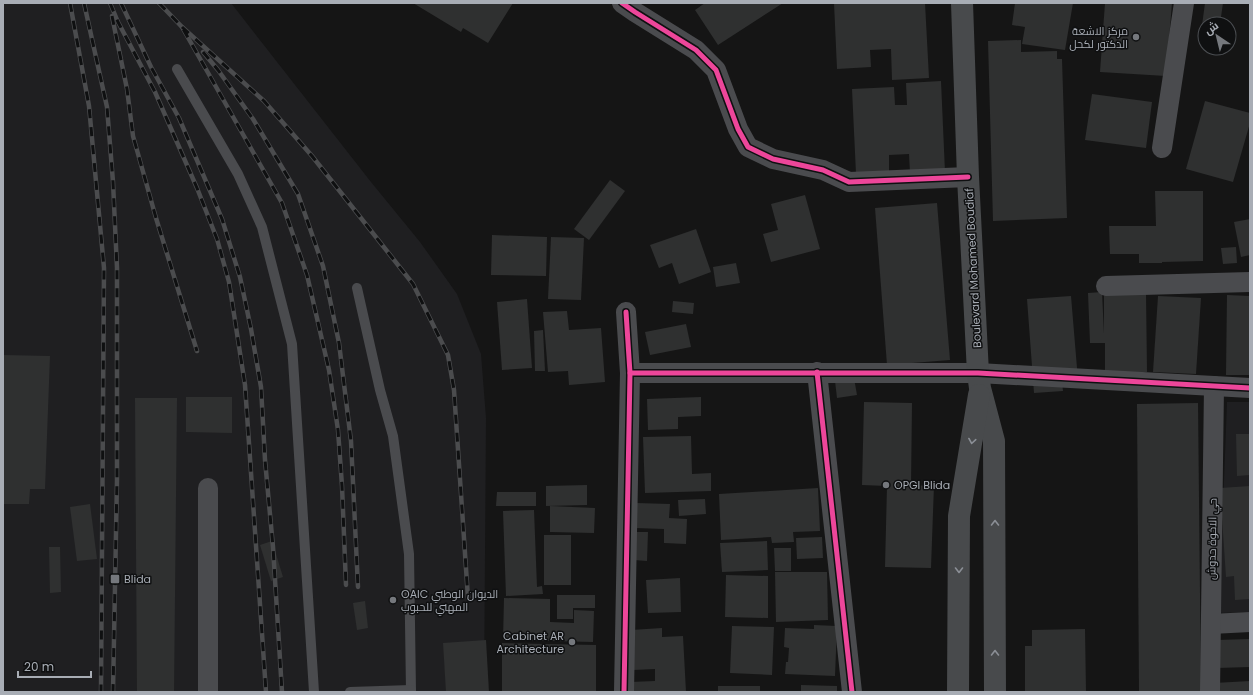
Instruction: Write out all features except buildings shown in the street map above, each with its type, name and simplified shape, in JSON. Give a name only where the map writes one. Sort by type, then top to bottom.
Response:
[{"type":"main road","name":"Boulevard Mohamed Boudiaf","points":[[962,3],[968,177],[979,380]]},
{"type":"main road","points":[[958,692],[959,516],[979,380]]},
{"type":"main road","points":[[979,380],[994,441],[995,692]]},
{"type":"street","points":[[622,3],[696,50],[716,70],[738,129],[748,147],[773,159],[823,170],[850,182],[968,177]]},
{"type":"street","points":[[1162,148],[1184,3]]},
{"type":"street","points":[[1106,286],[1250,282]]},
{"type":"street","points":[[624,692],[630,373],[626,312]]},
{"type":"street","points":[[817,372],[852,692]]},
{"type":"street","points":[[630,373],[817,372],[979,380],[1250,388]]},
{"type":"street","name":"حي الاخوة حدوش","points":[[1210,692],[1214,386]]},
{"type":"street","points":[[208,488],[208,692]]},
{"type":"street","points":[[1211,624],[1250,622]]},
{"type":"lane","points":[[177,69],[238,174],[262,227],[292,344],[314,692]]},
{"type":"lane","points":[[350,692],[411,691],[409,554],[393,436],[380,390],[357,288]]},
{"type":"shaded area","points":[[3,3],[231,3],[371,182],[420,242],[457,294],[481,354],[486,418],[484,692],[3,692]]},
{"type":"shaded area","points":[[1227,402],[1250,402],[1250,612],[1219,613]]},
{"type":"railway","points":[[70,3],[89,106],[104,268],[101,692]]},
{"type":"railway","points":[[84,3],[107,107],[113,182],[117,268],[117,480],[113,692]]},
{"type":"railway","points":[[110,3],[118,22],[155,92],[197,188],[217,239],[229,282],[245,385],[266,692]]},
{"type":"railway","points":[[121,3],[151,67],[179,118],[222,219],[240,277],[261,387],[282,692]]},
{"type":"railway","points":[[159,3],[182,27],[282,203],[307,275],[329,370],[338,430],[346,585]]},
{"type":"railway","points":[[112,16],[127,89],[133,136],[156,218],[197,351]]},
{"type":"railway","points":[[182,27],[264,101],[312,156],[413,284],[448,355],[454,390],[468,598]]},
{"type":"railway","points":[[203,52],[218,70],[253,119],[298,194],[323,266],[339,343],[351,441],[358,587]]},
{"type":"cycle path","points":[[622,3],[696,50],[716,70],[738,129],[748,147],[773,159],[823,170],[849,182],[968,177]]},
{"type":"cycle path","points":[[624,692],[630,373],[626,312]]},
{"type":"cycle path","points":[[817,372],[852,692]]},
{"type":"cycle path","points":[[630,373],[978,373],[1250,388]]},
{"type":"place","name":"مركز الاشعة الدكتور لكحل","points":[[1136,37]]},
{"type":"place","name":"OPGI Blida","points":[[886,485]]},
{"type":"place","name":"Blida","points":[[115,579]]},
{"type":"place","name":"OAIC الديوان الوطني المهني للحبوب","points":[[393,600]]},
{"type":"place","name":"Cabinet AR Architecture","points":[[572,642]]}]
